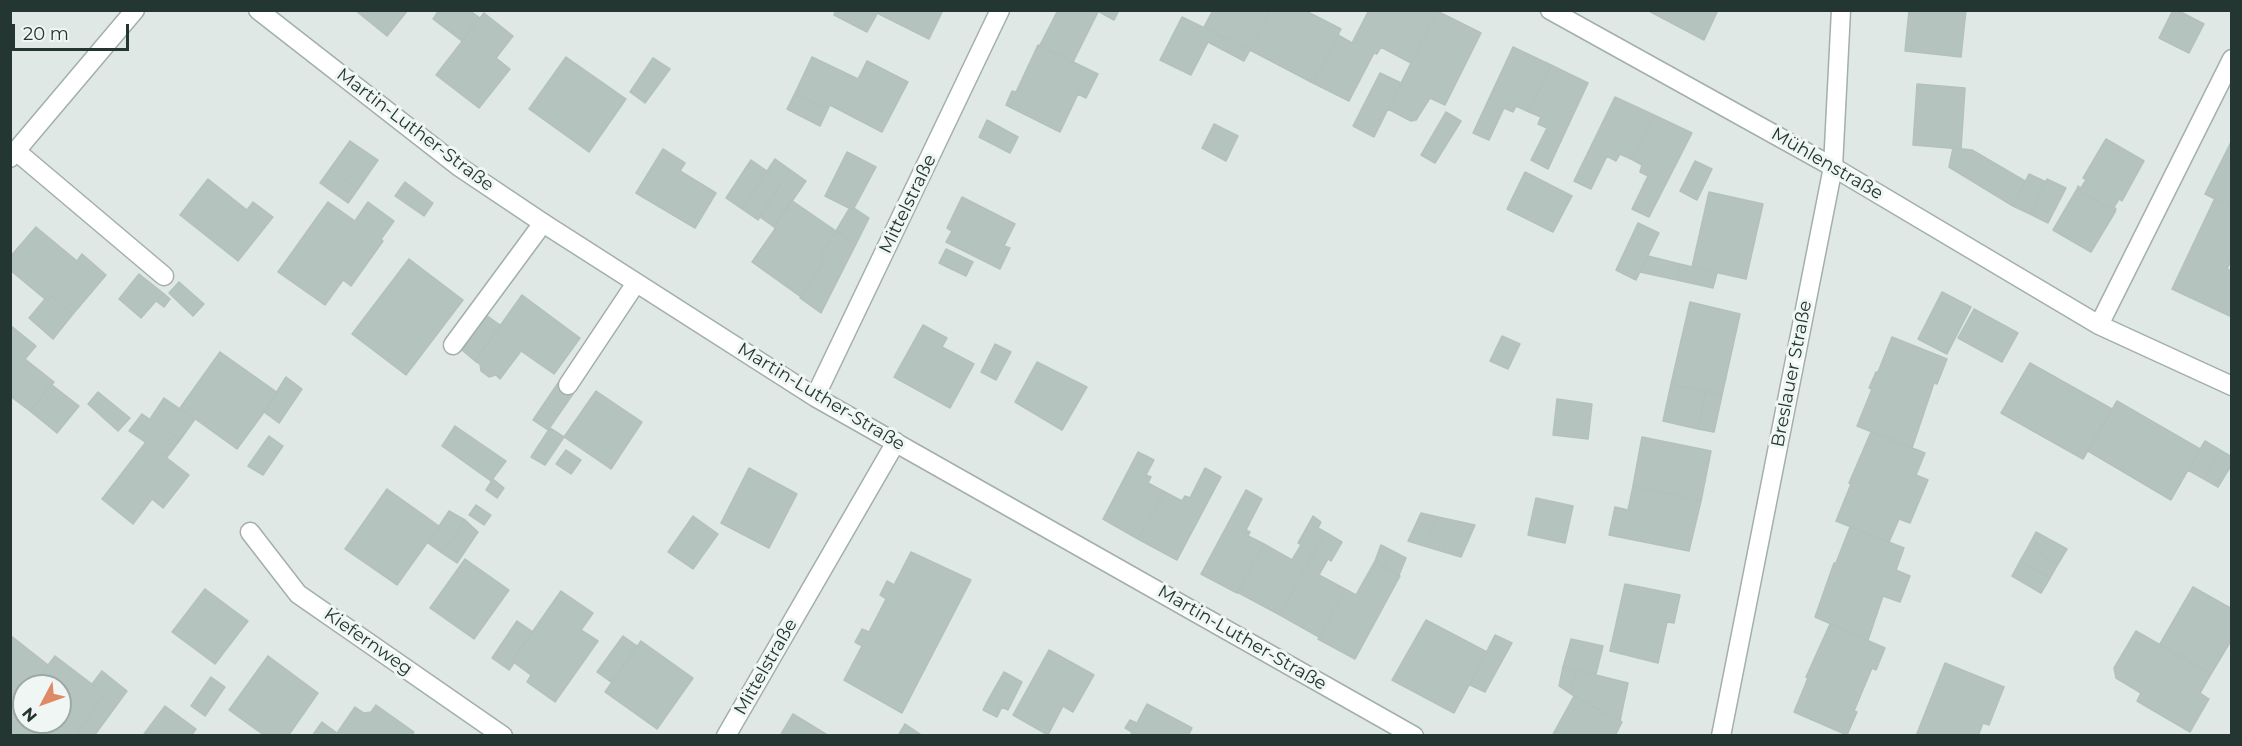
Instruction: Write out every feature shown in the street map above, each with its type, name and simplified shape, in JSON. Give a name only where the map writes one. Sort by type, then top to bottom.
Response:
[{"type":"street","points":[[135,10],[13,154],[164,276]]},
{"type":"street","name":"Martin-Luther-Straße","points":[[258,10],[458,166],[543,224],[815,397],[1414,735]]},
{"type":"street","name":"Mittelstraße","points":[[815,397],[1000,10]]},
{"type":"street","name":"Mühlenstraße","points":[[1551,10],[1833,167],[2099,325],[2232,386]]},
{"type":"street","name":"Breslauer Straße","points":[[1721,735],[1833,167],[1841,10]]},
{"type":"street","points":[[2099,325],[2232,59]]},
{"type":"street","points":[[453,345],[543,224]]},
{"type":"street","points":[[568,385],[636,283]]},
{"type":"street","name":"Mittelstraße","points":[[726,735],[896,442]]},
{"type":"street","name":"Kiefernweg","points":[[250,532],[298,594],[503,735]]},
{"type":"building","points":[[355,10],[408,10],[387,36]]},
{"type":"building","points":[[439,10],[469,10],[480,18],[462,41],[433,19]]},
{"type":"building","points":[[836,10],[865,10],[876,16],[867,32],[834,15]]},
{"type":"building","points":[[865,10],[943,10],[929,39],[877,13],[876,16]]},
{"type":"building","points":[[1058,10],[1098,12],[1073,62],[1040,45]]},
{"type":"building","points":[[1096,10],[1119,10],[1114,20]]},
{"type":"building","points":[[1213,10],[1270,10],[1250,50],[1204,27]]},
{"type":"building","points":[[1270,10],[1304,10],[1341,29],[1313,83],[1250,50]]},
{"type":"building","points":[[1369,10],[1437,11],[1411,63],[1381,47],[1377,54],[1374,53],[1349,101],[1313,83],[1338,35],[1352,43]]},
{"type":"building","points":[[1647,10],[1718,10],[1704,40]]},
{"type":"building","points":[[1909,10],[1966,10],[1961,57],[1905,51]]},
{"type":"building","points":[[2173,10],[2204,24],[2189,53],[2159,38]]},
{"type":"building","points":[[1437,11],[1481,33],[1445,105],[1430,98],[1416,120],[1411,121],[1388,109]]},
{"type":"building","points":[[484,13],[513,36],[496,58],[510,69],[479,108],[436,75]]},
{"type":"building","points":[[1182,17],[1250,50],[1244,61],[1208,42],[1191,75],[1160,60]]},
{"type":"building","points":[[1038,45],[1098,74],[1086,98],[1078,94],[1060,132],[1006,105],[1012,91],[1016,92]]},
{"type":"building","points":[[1513,47],[1551,65],[1529,112],[1516,106],[1513,112],[1504,108],[1489,140],[1473,133]]},
{"type":"building","points":[[566,57],[626,99],[589,152],[529,109]]},
{"type":"building","points":[[812,57],[858,79],[867,61],[908,82],[882,132],[830,105],[828,109],[795,93]]},
{"type":"building","points":[[653,58],[670,69],[645,103],[630,92]]},
{"type":"building","points":[[1551,65],[1588,83],[1548,169],[1531,160],[1547,128],[1538,124],[1541,117],[1529,112]]},
{"type":"building","points":[[1380,73],[1401,83],[1374,137],[1353,126]]},
{"type":"building","points":[[1917,84],[1965,88],[1961,149],[1913,145]]},
{"type":"building","points":[[795,93],[828,109],[820,126],[787,109]]},
{"type":"building","points":[[1615,97],[1654,115],[1633,160],[1620,154],[1616,161],[1607,156],[1591,189],[1574,181]]},
{"type":"building","points":[[1446,112],[1461,121],[1435,163],[1421,155]]},
{"type":"building","points":[[1654,115],[1692,133],[1649,217],[1632,209],[1648,176],[1640,172],[1642,165],[1633,160]]},
{"type":"building","points":[[987,120],[1018,137],[1010,153],[979,137]]},
{"type":"building","points":[[1214,124],[1238,136],[1226,161],[1202,148]]},
{"type":"building","points":[[2106,139],[2144,161],[2122,201],[2119,199],[2114,207],[2115,212],[2077,189],[2078,186],[2081,188],[2086,180],[2083,178]]},
{"type":"building","points":[[2232,140],[2232,207],[2205,194]]},
{"type":"building","points":[[350,141],[378,160],[358,189],[330,169]]},
{"type":"building","points":[[1953,148],[1972,150],[2025,181],[2013,206],[1949,167]]},
{"type":"building","points":[[663,149],[685,163],[680,171],[716,193],[695,228],[636,193]]},
{"type":"building","points":[[847,152],[876,167],[853,210],[825,196]]},
{"type":"building","points":[[775,159],[806,181],[774,227],[760,217],[782,182],[767,171]]},
{"type":"building","points":[[751,160],[767,171],[742,209],[726,198]]},
{"type":"building","points":[[1695,161],[1712,169],[1697,200],[1680,191]]},
{"type":"building","points":[[330,169],[358,189],[348,203],[320,183]]},
{"type":"building","points":[[767,171],[782,182],[758,220],[742,209]]},
{"type":"building","points":[[1525,172],[1572,196],[1553,232],[1507,209]]},
{"type":"building","points":[[2029,174],[2046,182],[2030,214],[2013,206]]},
{"type":"building","points":[[208,179],[247,210],[253,202],[273,217],[238,261],[180,215]]},
{"type":"building","points":[[2047,179],[2066,188],[2048,223],[2030,214]]},
{"type":"building","points":[[405,182],[433,203],[424,216],[395,196]]},
{"type":"building","points":[[2077,189],[2115,212],[2091,252],[2053,230]]},
{"type":"building","points":[[1709,192],[1763,204],[1746,279],[1692,267]]},
{"type":"building","points":[[962,197],[1015,224],[1004,246],[1010,248],[1000,269],[946,242],[952,231],[947,228]]},
{"type":"building","points":[[2215,198],[2232,207],[2232,259],[2227,269],[2232,271],[2232,317],[2172,289]]},
{"type":"building","points":[[791,200],[836,231],[820,257],[825,260],[801,297],[752,262],[775,229],[774,227]]},
{"type":"building","points":[[328,202],[355,221],[368,202],[394,221],[381,239],[383,241],[351,286],[343,280],[325,305],[278,272]]},
{"type":"building","points":[[854,208],[869,218],[856,244],[836,231],[849,209]]},
{"type":"building","points":[[1638,223],[1659,233],[1636,280],[1616,270]]},
{"type":"building","points":[[36,227],[77,261],[82,254],[106,275],[73,314],[52,296],[48,301],[45,299],[10,270],[10,257]]},
{"type":"building","points":[[836,231],[856,244],[821,313],[800,298],[825,260],[820,257]]},
{"type":"building","points":[[946,249],[973,262],[966,276],[939,263]]},
{"type":"building","points":[[1648,256],[1680,264],[1677,280],[1640,272]]},
{"type":"building","points":[[409,259],[463,300],[406,375],[352,334]]},
{"type":"building","points":[[1680,264],[1717,273],[1713,288],[1677,280]]},
{"type":"building","points":[[139,274],[163,293],[141,318],[119,299]]},
{"type":"building","points":[[179,282],[204,304],[193,316],[169,293]]},
{"type":"building","points":[[1942,292],[1971,307],[1947,354],[1918,339]]},
{"type":"building","points":[[163,293],[170,299],[164,307],[156,301]]},
{"type":"building","points":[[522,295],[580,338],[554,374],[521,351],[500,379],[496,375],[489,377],[481,371],[480,364],[475,361]]},
{"type":"building","points":[[52,296],[73,314],[53,339],[29,318],[45,299],[48,301]]},
{"type":"building","points":[[1690,302],[1740,314],[1722,395],[1671,384]]},
{"type":"building","points":[[1974,309],[2018,333],[2002,362],[1958,338]]},
{"type":"building","points":[[486,315],[500,325],[475,361],[462,350]]},
{"type":"building","points":[[10,325],[36,346],[25,359],[54,382],[30,411],[10,396]]},
{"type":"building","points":[[923,325],[947,338],[942,347],[974,364],[950,408],[894,377]]},
{"type":"building","points":[[1502,336],[1520,344],[1508,369],[1490,361]]},
{"type":"building","points":[[1892,337],[1947,359],[1937,384],[1934,383],[1912,448],[1857,426],[1872,389],[1869,388]]},
{"type":"building","points":[[995,344],[1011,352],[996,380],[981,372]]},
{"type":"building","points":[[220,352],[278,393],[237,449],[180,408]]},
{"type":"building","points":[[1037,362],[1087,387],[1062,430],[1015,402]]},
{"type":"building","points":[[2030,363],[2112,409],[2083,459],[2001,413]]},
{"type":"building","points":[[286,377],[302,389],[279,423],[264,412]]},
{"type":"building","points":[[558,383],[573,394],[548,430],[533,420]]},
{"type":"building","points":[[1671,384],[1706,392],[1698,429],[1663,421]]},
{"type":"building","points":[[52,385],[79,406],[57,433],[30,411]]},
{"type":"building","points":[[596,391],[642,422],[611,469],[564,437]]},
{"type":"building","points":[[98,392],[130,418],[118,431],[88,404]]},
{"type":"building","points":[[1706,392],[1722,395],[1714,432],[1698,429]]},
{"type":"building","points":[[164,398],[195,419],[180,440],[150,419]]},
{"type":"building","points":[[1557,399],[1592,404],[1588,439],[1553,435]]},
{"type":"building","points":[[2117,401],[2200,449],[2171,500],[2088,451]]},
{"type":"building","points":[[142,414],[180,440],[167,457],[129,431]]},
{"type":"building","points":[[455,426],[506,461],[491,481],[442,446]]},
{"type":"building","points":[[550,428],[564,437],[545,465],[531,457]]},
{"type":"building","points":[[1871,432],[1925,453],[1916,475],[1928,480],[1910,523],[1899,519],[1889,542],[1836,521],[1851,484],[1849,483]]},
{"type":"building","points":[[269,436],[283,446],[263,475],[248,466]]},
{"type":"building","points":[[1642,437],[1711,451],[1701,501],[1633,486]]},
{"type":"building","points":[[2205,441],[2220,450],[2204,479],[2188,470]]},
{"type":"building","points":[[146,442],[189,475],[163,508],[152,499],[133,524],[102,499]]},
{"type":"building","points":[[566,450],[581,460],[571,474],[556,464]]},
{"type":"building","points":[[2220,450],[2232,457],[2232,464],[2218,487],[2204,479]]},
{"type":"building","points":[[1138,452],[1154,460],[1146,475],[1151,477],[1148,483],[1165,492],[1138,539],[1103,519]]},
{"type":"building","points":[[749,468],[797,494],[769,548],[721,523]]},
{"type":"building","points":[[1205,468],[1221,477],[1177,560],[1138,539],[1165,492],[1182,501],[1185,496],[1190,498]]},
{"type":"building","points":[[493,479],[504,488],[497,498],[486,490]]},
{"type":"building","points":[[1633,486],[1701,501],[1689,551],[1609,535],[1615,507],[1628,510]]},
{"type":"building","points":[[387,489],[439,526],[397,585],[345,549]]},
{"type":"building","points":[[1246,490],[1262,499],[1246,530],[1250,532],[1248,536],[1264,544],[1237,593],[1201,574]]},
{"type":"building","points":[[1536,498],[1573,506],[1565,543],[1528,535]]},
{"type":"building","points":[[476,505],[491,515],[484,525],[469,515]]},
{"type":"building","points":[[449,511],[465,520],[442,553],[428,543]]},
{"type":"building","points":[[1421,513],[1438,517],[1424,546],[1408,541]]},
{"type":"building","points":[[693,516],[718,534],[693,569],[668,552]]},
{"type":"building","points":[[1313,516],[1321,522],[1318,528],[1325,532],[1280,615],[1237,593],[1264,544],[1292,560],[1301,545],[1298,543]]},
{"type":"building","points":[[1438,517],[1475,525],[1461,557],[1424,546]]},
{"type":"building","points":[[465,520],[478,532],[457,563],[442,553]]},
{"type":"building","points":[[1850,527],[1904,548],[1896,570],[1910,576],[1900,602],[1883,596],[1868,640],[1815,617],[1834,563],[1836,563]]},
{"type":"building","points":[[1325,532],[1342,542],[1331,561],[1328,559],[1319,575],[1345,589],[1319,637],[1280,615]]},
{"type":"building","points":[[2036,532],[2067,549],[2058,564],[2028,547]]},
{"type":"building","points":[[1381,545],[1406,558],[1399,575],[1375,561]]},
{"type":"building","points":[[2028,547],[2058,564],[2050,578],[2020,561]]},
{"type":"building","points":[[911,552],[971,580],[902,713],[844,680],[862,646],[855,642],[862,629],[869,632],[886,599],[880,595],[887,581],[894,585]]},
{"type":"building","points":[[465,559],[509,590],[474,639],[430,608]]},
{"type":"building","points":[[1375,561],[1400,576],[1355,659],[1318,639],[1345,589],[1356,595]]},
{"type":"building","points":[[2020,561],[2050,578],[2041,593],[2012,576]]},
{"type":"building","points":[[1625,584],[1680,595],[1674,623],[1667,622],[1658,663],[1610,651]]},
{"type":"building","points":[[2193,587],[2232,609],[2232,639],[2211,674],[2160,644]]},
{"type":"building","points":[[205,589],[248,621],[215,664],[172,632]]},
{"type":"building","points":[[561,591],[593,613],[581,630],[598,641],[555,702],[527,682],[531,675],[512,661]]},
{"type":"building","points":[[1426,620],[1487,652],[1454,713],[1392,680]]},
{"type":"building","points":[[517,621],[533,632],[512,661],[514,663],[509,670],[492,658]]},
{"type":"building","points":[[1830,624],[1885,648],[1876,670],[1872,668],[1854,711],[1857,712],[1847,735],[1794,712],[1808,678],[1806,677]]},
{"type":"building","points":[[2136,631],[2211,674],[2200,693],[2209,699],[2190,732],[2137,701],[2141,693],[2116,678],[2114,668]]},
{"type":"building","points":[[10,635],[48,665],[41,674],[12,674],[12,712],[10,714]]},
{"type":"building","points":[[1495,635],[1512,643],[1485,692],[1470,685]]},
{"type":"building","points":[[623,636],[637,646],[611,682],[597,672]]},
{"type":"building","points":[[1571,639],[1603,646],[1596,674],[1563,667]]},
{"type":"building","points":[[641,641],[693,678],[657,729],[605,692]]},
{"type":"building","points":[[1049,650],[1094,675],[1073,712],[1063,706],[1048,735],[1013,715]]},
{"type":"building","points":[[55,656],[105,694],[74,736],[10,736],[12,712],[12,734],[72,734],[72,674],[41,674]]},
{"type":"building","points":[[268,656],[318,693],[288,736],[265,736],[229,710]]},
{"type":"building","points":[[1945,663],[2004,687],[1989,725],[1983,723],[1978,736],[1916,736]]},
{"type":"building","points":[[1563,667],[1576,670],[1571,694],[1559,686]]},
{"type":"building","points":[[1576,670],[1628,683],[1620,721],[1571,694]]},
{"type":"building","points":[[102,671],[127,691],[94,736],[74,736],[105,694],[92,684]]},
{"type":"building","points":[[1004,672],[1022,682],[1008,710],[988,700]]},
{"type":"building","points":[[211,677],[225,687],[205,716],[191,706]]},
{"type":"building","points":[[1574,696],[1622,722],[1615,736],[1552,736]]},
{"type":"building","points":[[988,700],[1002,707],[997,717],[983,710]]},
{"type":"building","points":[[1147,704],[1192,728],[1188,736],[1130,736]]},
{"type":"building","points":[[376,705],[414,732],[411,736],[335,736],[355,707],[364,713],[371,712]]},
{"type":"building","points":[[165,706],[196,729],[191,736],[144,734]]},
{"type":"building","points":[[793,714],[829,736],[780,736]]},
{"type":"building","points":[[1130,720],[1137,723],[1132,732],[1125,728]]},
{"type":"building","points":[[322,722],[337,733],[335,736],[312,736]]},
{"type":"building","points":[[905,724],[923,736],[898,736]]}]
